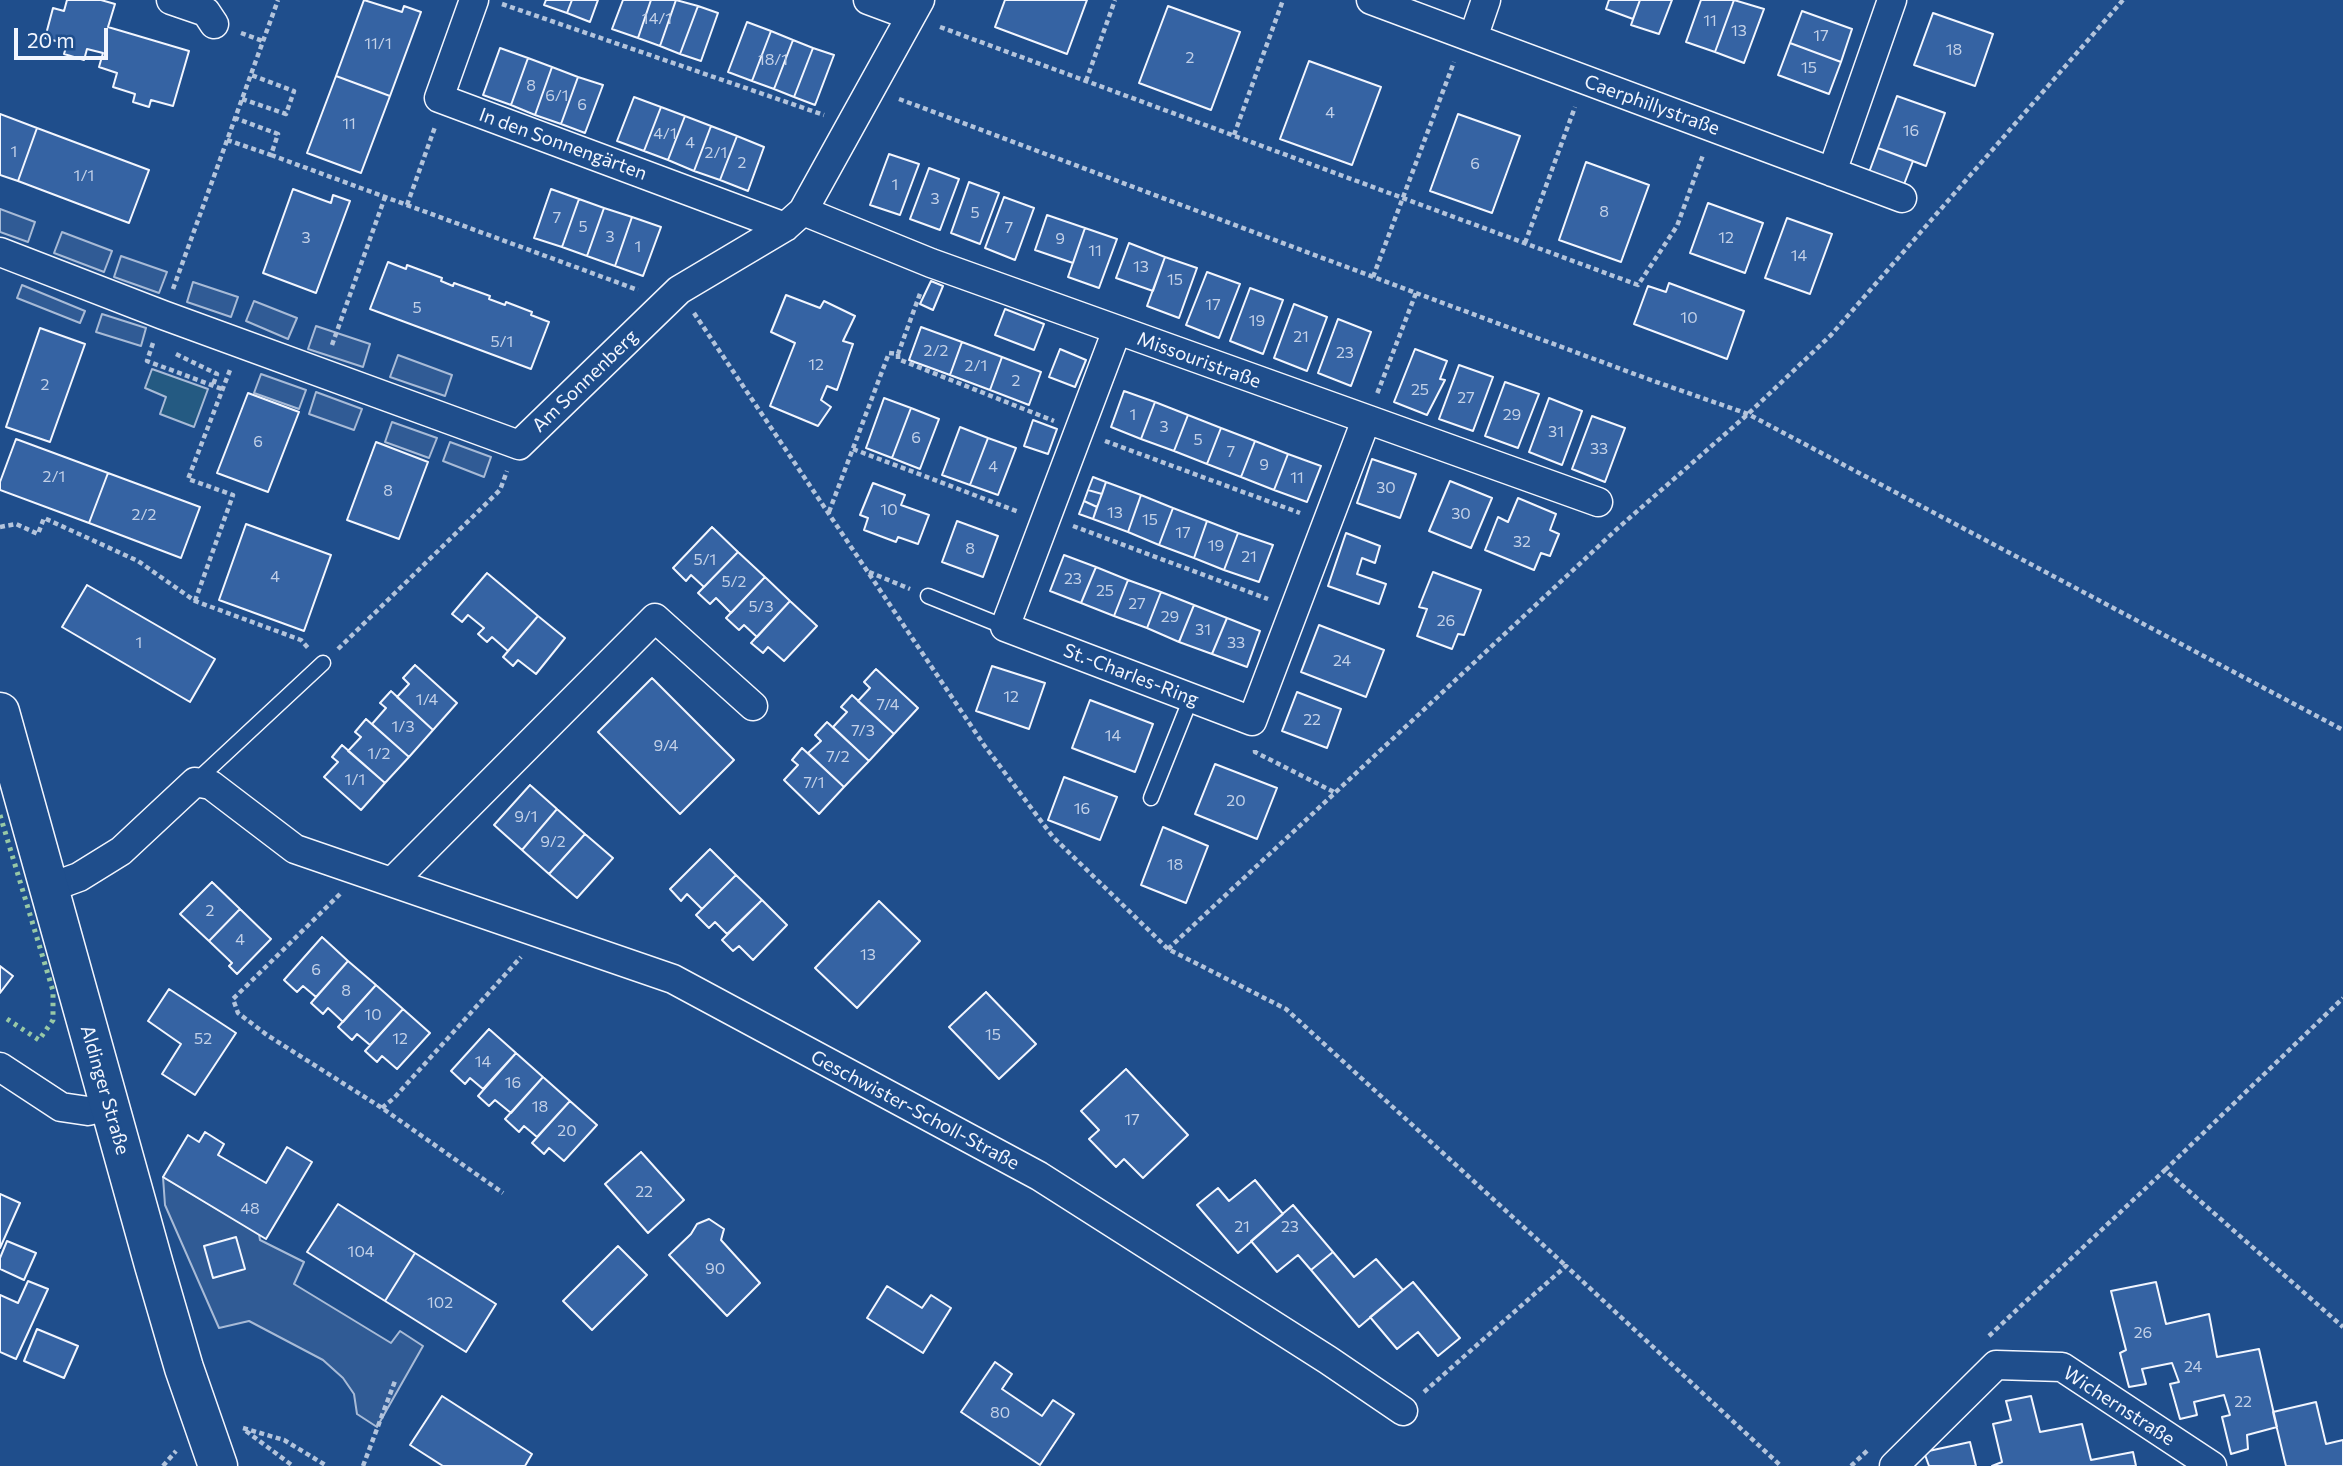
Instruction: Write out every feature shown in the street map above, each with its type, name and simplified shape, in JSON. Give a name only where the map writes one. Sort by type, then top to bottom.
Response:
[{"type":"main road","name":"Aldinger Straße","points":[[0,712],[184,1368],[218,1466]]},
{"type":"street","points":[[171,0],[206,12],[214,24]]},
{"type":"street","name":"In den Sonnengärten","points":[[474,0],[439,98],[794,219]]},
{"type":"street","points":[[868,0],[915,8]]},
{"type":"street","name":"Caerphillystraße","points":[[1371,0],[1902,198]]},
{"type":"street","points":[[1469,37],[1486,0]]},
{"type":"street","points":[[1832,172],[1892,0]]},
{"type":"street","name":"Am Sonnenberg","points":[[0,252],[163,315],[519,445],[679,290],[794,219],[852,125],[915,8]]},
{"type":"street","name":"Missouristraße","points":[[794,219],[931,263],[1598,502]]},
{"type":"street","points":[[1005,627],[1117,330]]},
{"type":"street","points":[[1252,721],[1366,420]]},
{"type":"street","points":[[391,882],[655,618],[753,706]]},
{"type":"street","name":"St.-Charles-Ring","points":[[1005,627],[1252,721]]},
{"type":"street","points":[[49,888],[79,877],[121,851],[195,782]]},
{"type":"street","name":"Geschwister-Scholl-Straße","points":[[195,782],[211,785],[295,849],[673,979],[1039,1176],[1328,1360],[1403,1411]]},
{"type":"street","points":[[0,1067],[61,1107],[88,1111],[109,1106]]},
{"type":"street","name":"Wichernstraße","points":[[1894,1466],[1996,1365],[2062,1367],[2212,1466]]},
{"type":"lane","points":[[928,596],[1005,627]]},
{"type":"lane","points":[[195,782],[323,663]]},
{"type":"lane","points":[[1151,798],[1191,698]]},
{"type":"path","points":[[163,315],[278,0]]},
{"type":"path","points":[[491,0],[852,125]]},
{"type":"path","points":[[1086,81],[1115,0]]},
{"type":"path","points":[[1234,135],[1283,0]]},
{"type":"path","points":[[1168,949],[1618,528],[1748,414],[1831,335],[2123,0]]},
{"type":"path","points":[[915,8],[1086,81],[1638,285],[1677,226],[1713,128]]},
{"type":"path","points":[[1373,277],[1469,37]]},
{"type":"path","points":[[242,99],[286,114],[293,91],[251,75]]},
{"type":"path","points":[[872,89],[1748,414],[2343,730]]},
{"type":"path","points":[[235,118],[278,134],[271,156]]},
{"type":"path","points":[[1525,243],[1569,121]]},
{"type":"path","points":[[227,140],[633,288]]},
{"type":"path","points":[[407,205],[429,146]]},
{"type":"path","points":[[322,373],[385,197]]},
{"type":"path","points":[[828,513],[890,353],[898,354],[931,263]]},
{"type":"path","points":[[679,290],[984,745],[1053,837],[1168,949],[1286,1009],[1781,1466]]},
{"type":"path","points":[[1366,420],[1416,293]]},
{"type":"path","points":[[164,348],[153,343],[147,360],[222,389],[188,479],[233,495],[195,601]]},
{"type":"path","points":[[174,353],[217,374],[213,386]]},
{"type":"path","points":[[853,449],[1045,522]]},
{"type":"path","points":[[0,527],[16,524],[38,534],[44,519],[138,561],[195,601],[301,640],[323,663],[500,489]]},
{"type":"path","points":[[1102,537],[1295,609]]},
{"type":"path","points":[[869,572],[928,596]]},
{"type":"path","points":[[1252,721],[1255,752],[1336,793]]},
{"type":"path","points":[[353,869],[344,890],[233,999],[238,1013],[267,1035],[382,1108],[503,1193]]},
{"type":"path","points":[[382,1108],[523,954],[534,931]]},
{"type":"path","points":[[1983,1342],[2343,998]]},
{"type":"path","points":[[2165,1170],[2343,1327]]},
{"type":"path","points":[[1403,1411],[1566,1266]]},
{"type":"path","points":[[363,1466],[395,1381]]},
{"type":"path","points":[[293,1466],[243,1428],[284,1440],[327,1466]]},
{"type":"path","points":[[1851,1466],[1871,1447]]},
{"type":"shaded area","points":[[0,209],[35,222],[28,242],[0,232]]},
{"type":"shaded area","points":[[62,232],[112,251],[104,272],[54,253]]},
{"type":"shaded area","points":[[121,256],[167,272],[159,293],[114,277]]},
{"type":"shaded area","points":[[193,282],[238,297],[231,317],[187,302]]},
{"type":"shaded area","points":[[22,285],[85,311],[80,323],[17,298]]},
{"type":"shaded area","points":[[254,301],[297,318],[288,339],[246,321]]},
{"type":"shaded area","points":[[102,314],[146,328],[141,346],[96,332]]},
{"type":"shaded area","points":[[316,326],[370,344],[363,367],[308,349]]},
{"type":"shaded area","points":[[398,355],[452,375],[445,396],[390,377]]},
{"type":"shaded area","points":[[152,369],[208,389],[194,427],[160,414],[166,397],[145,388]]},
{"type":"shaded area","points":[[261,374],[306,390],[299,409],[254,393]]},
{"type":"shaded area","points":[[316,392],[362,409],[354,430],[309,414]]},
{"type":"shaded area","points":[[392,422],[437,438],[429,458],[385,442]]},
{"type":"shaded area","points":[[450,442],[491,457],[484,477],[443,461]]},
{"type":"shaded area","points":[[163,1177],[259,1234],[260,1240],[304,1262],[294,1284],[391,1343],[400,1331],[423,1346],[377,1427],[357,1414],[354,1394],[343,1378],[323,1360],[249,1321],[219,1328],[165,1205]]},
{"type":"building","points":[[67,0],[101,0],[115,4],[108,27],[189,51],[173,106],[151,100],[149,107],[133,102],[135,94],[113,87],[117,73],[99,67],[103,53],[87,49],[84,60],[64,54],[67,44],[45,38],[53,8],[64,11]]},
{"type":"building","points":[[364,0],[402,12],[404,6],[421,12],[390,96],[336,76]]},
{"type":"building","points":[[546,0],[572,0],[567,13],[544,5]]},
{"type":"building","points":[[572,0],[598,0],[590,22],[567,13]]},
{"type":"building","points":[[623,0],[651,0],[638,38],[612,29]]},
{"type":"building","points":[[651,0],[676,0],[660,46],[638,38]]},
{"type":"building","points":[[676,0],[698,6],[680,54],[660,46]]},
{"type":"building","points":[[1005,0],[1087,0],[1067,54],[995,27]]},
{"type":"building","points":[[1609,0],[1640,0],[1633,19],[1606,9]]},
{"type":"building","points":[[1640,0],[1672,0],[1659,34],[1631,25]]},
{"type":"building","points":[[1701,0],[1734,0],[1715,52],[1686,42]]},
{"type":"building","points":[[1734,0],[1764,9],[1744,63],[1715,52]]},
{"type":"building","points":[[698,6],[718,13],[701,61],[680,54]]},
{"type":"building","points":[[1168,6],[1240,32],[1211,110],[1139,83]]},
{"type":"building","points":[[1802,11],[1852,29],[1841,62],[1790,43]]},
{"type":"building","points":[[1933,13],[1993,34],[1975,86],[1914,65]]},
{"type":"building","points":[[747,22],[771,31],[752,81],[728,72]]},
{"type":"building","points":[[771,31],[793,40],[774,89],[752,81]]},
{"type":"building","points":[[793,40],[813,48],[794,97],[774,89]]},
{"type":"building","points":[[1790,43],[1841,62],[1829,94],[1778,75]]},
{"type":"building","points":[[500,48],[528,58],[511,105],[483,95]]},
{"type":"building","points":[[813,48],[834,55],[815,105],[794,97]]},
{"type":"building","points":[[528,58],[552,67],[535,115],[511,105]]},
{"type":"building","points":[[1309,61],[1381,87],[1352,165],[1280,139]]},
{"type":"building","points":[[552,67],[578,77],[561,124],[535,115]]},
{"type":"building","points":[[336,76],[390,96],[361,173],[307,153]]},
{"type":"building","points":[[578,77],[603,85],[585,133],[561,124]]},
{"type":"building","points":[[1897,96],[1945,113],[1926,166],[1878,148]]},
{"type":"building","points":[[634,97],[661,107],[644,151],[617,141]]},
{"type":"building","points":[[661,107],[685,116],[668,160],[644,151]]},
{"type":"building","points":[[0,114],[37,128],[18,181],[0,175]]},
{"type":"building","points":[[1458,114],[1520,136],[1492,213],[1430,191]]},
{"type":"building","points":[[685,116],[711,126],[694,171],[668,160]]},
{"type":"building","points":[[711,126],[737,136],[720,180],[694,171]]},
{"type":"building","points":[[37,128],[149,170],[129,223],[18,181]]},
{"type":"building","points":[[737,136],[764,147],[748,191],[720,180]]},
{"type":"building","points":[[1878,148],[1913,161],[1903,187],[1868,175]]},
{"type":"building","points":[[889,154],[919,164],[900,215],[870,205]]},
{"type":"building","points":[[1586,162],[1649,185],[1621,262],[1559,240]]},
{"type":"building","points":[[929,168],[959,179],[940,230],[910,219]]},
{"type":"building","points":[[969,182],[999,193],[980,244],[951,233]]},
{"type":"building","points":[[293,189],[331,203],[333,195],[350,201],[316,293],[263,273]]},
{"type":"building","points":[[551,189],[579,199],[562,247],[534,238]]},
{"type":"building","points":[[1004,197],[1034,208],[1015,260],[985,248]]},
{"type":"building","points":[[579,199],[604,208],[587,256],[562,247]]},
{"type":"building","points":[[1708,203],[1763,223],[1745,273],[1690,253]]},
{"type":"building","points":[[604,208],[632,217],[615,266],[587,256]]},
{"type":"building","points":[[1047,215],[1085,228],[1073,263],[1035,250]]},
{"type":"building","points":[[632,217],[661,227],[643,276],[615,266]]},
{"type":"building","points":[[1787,218],[1832,234],[1810,294],[1765,278]]},
{"type":"building","points":[[1085,228],[1117,239],[1099,288],[1068,277]]},
{"type":"building","points":[[1129,243],[1165,257],[1153,291],[1116,278]]},
{"type":"building","points":[[1165,257],[1197,268],[1179,318],[1147,306]]},
{"type":"building","points":[[388,262],[406,269],[407,265],[442,278],[441,281],[453,286],[454,283],[490,296],[489,299],[505,305],[506,302],[549,322],[531,369],[370,309]]},
{"type":"building","points":[[1207,272],[1240,284],[1219,338],[1186,325]]},
{"type":"building","points":[[931,281],[943,286],[933,310],[920,304]]},
{"type":"building","points":[[1669,283],[1744,311],[1727,359],[1634,324],[1648,286],[1666,292]]},
{"type":"building","points":[[1250,288],[1283,300],[1263,354],[1230,341]]},
{"type":"building","points":[[786,295],[820,308],[824,301],[855,316],[843,341],[853,344],[837,390],[827,386],[821,400],[831,407],[818,426],[770,406],[795,343],[771,332]]},
{"type":"building","points":[[1294,304],[1327,317],[1307,371],[1274,358]]},
{"type":"building","points":[[1005,309],[1044,324],[1034,350],[995,335]]},
{"type":"building","points":[[1338,319],[1371,332],[1351,386],[1318,373]]},
{"type":"building","points":[[921,327],[962,342],[950,375],[909,360]]},
{"type":"building","points":[[40,328],[85,344],[50,442],[6,427]]},
{"type":"building","points":[[962,342],[1002,357],[990,390],[950,375]]},
{"type":"building","points":[[1060,349],[1086,360],[1075,387],[1049,377]]},
{"type":"building","points":[[1415,349],[1447,361],[1440,379],[1445,380],[1427,415],[1394,402]]},
{"type":"building","points":[[1002,357],[1041,372],[1029,405],[990,390]]},
{"type":"building","points":[[1459,365],[1493,377],[1473,431],[1439,419]]},
{"type":"building","points":[[1505,382],[1539,394],[1518,448],[1485,436]]},
{"type":"building","points":[[1124,391],[1155,402],[1141,439],[1111,427]]},
{"type":"building","points":[[248,393],[299,412],[268,492],[217,473]]},
{"type":"building","points":[[884,398],[911,408],[892,458],[866,448]]},
{"type":"building","points":[[1549,398],[1582,411],[1562,465],[1529,452]]},
{"type":"building","points":[[1155,402],[1188,415],[1174,451],[1141,439]]},
{"type":"building","points":[[911,408],[939,419],[920,469],[892,458]]},
{"type":"building","points":[[1188,415],[1221,428],[1207,464],[1174,451]]},
{"type":"building","points":[[1592,416],[1625,428],[1605,482],[1572,469]]},
{"type":"building","points":[[1033,420],[1057,429],[1048,454],[1024,446]]},
{"type":"building","points":[[960,427],[988,438],[970,485],[942,475]]},
{"type":"building","points":[[1221,428],[1255,441],[1241,477],[1207,464]]},
{"type":"building","points":[[988,438],[1016,448],[998,495],[970,485]]},
{"type":"building","points":[[16,439],[108,473],[89,523],[0,490],[0,482]]},
{"type":"building","points":[[1255,441],[1288,454],[1274,490],[1241,477]]},
{"type":"building","points":[[376,442],[428,462],[399,539],[347,520]]},
{"type":"building","points":[[1288,454],[1321,466],[1307,502],[1274,490]]},
{"type":"building","points":[[1372,459],[1416,474],[1400,518],[1357,503]]},
{"type":"building","points":[[108,473],[200,507],[181,558],[89,523]]},
{"type":"building","points":[[1093,477],[1106,482],[1102,494],[1088,490]]},
{"type":"building","points":[[1450,481],[1492,498],[1471,548],[1429,531]]},
{"type":"building","points":[[1106,482],[1141,495],[1128,532],[1093,519]]},
{"type":"building","points":[[873,483],[905,495],[901,505],[929,515],[918,544],[898,537],[896,542],[864,530],[868,518],[860,515]]},
{"type":"building","points":[[1088,490],[1102,494],[1097,507],[1084,501]]},
{"type":"building","points":[[1141,495],[1173,508],[1159,545],[1128,532]]},
{"type":"building","points":[[1518,498],[1556,514],[1550,530],[1559,534],[1550,556],[1541,553],[1534,570],[1485,550],[1498,517],[1508,522]]},
{"type":"building","points":[[1084,501],[1097,507],[1093,519],[1079,514]]},
{"type":"building","points":[[1173,508],[1207,521],[1194,558],[1159,545]]},
{"type":"building","points":[[957,521],[998,536],[983,577],[942,562]]},
{"type":"building","points":[[1207,521],[1238,533],[1224,570],[1194,558]]},
{"type":"building","points":[[246,524],[331,555],[304,631],[219,600]]},
{"type":"building","points":[[712,527],[738,552],[704,587],[691,575],[686,581],[673,568]]},
{"type":"building","points":[[1238,533],[1273,545],[1259,582],[1224,570]]},
{"type":"building","points":[[1346,533],[1380,546],[1375,563],[1362,558],[1357,574],[1386,584],[1379,604],[1328,586]]},
{"type":"building","points":[[738,552],[765,577],[731,613],[716,598],[710,604],[698,593]]},
{"type":"building","points":[[1064,555],[1096,567],[1081,603],[1050,591]]},
{"type":"building","points":[[1096,567],[1128,580],[1114,616],[1081,603]]},
{"type":"building","points":[[1433,572],[1481,590],[1464,635],[1458,634],[1452,649],[1417,636],[1427,609],[1419,607]]},
{"type":"building","points":[[487,573],[538,616],[508,651],[492,637],[487,642],[478,634],[484,628],[468,615],[462,622],[452,614]]},
{"type":"building","points":[[765,577],[790,601],[757,637],[744,625],[739,630],[726,618]]},
{"type":"building","points":[[1128,580],[1161,592],[1147,628],[1114,616]]},
{"type":"building","points":[[87,585],[215,659],[190,702],[62,627]]},
{"type":"building","points":[[1161,592],[1194,605],[1179,642],[1147,628]]},
{"type":"building","points":[[790,601],[817,626],[784,661],[768,647],[763,653],[751,643]]},
{"type":"building","points":[[1194,605],[1227,618],[1212,654],[1179,642]]},
{"type":"building","points":[[538,616],[565,638],[536,674],[518,660],[513,666],[503,657]]},
{"type":"building","points":[[1227,618],[1260,631],[1247,667],[1212,654]]},
{"type":"building","points":[[1319,625],[1384,650],[1366,697],[1301,672]]},
{"type":"building","points":[[415,665],[457,703],[433,730],[397,697],[409,684],[403,678]]},
{"type":"building","points":[[992,666],[1045,683],[1029,729],[976,711]]},
{"type":"building","points":[[876,669],[918,708],[894,734],[858,701],[870,688],[864,682]]},
{"type":"building","points":[[652,678],[734,760],[680,814],[598,732]]},
{"type":"building","points":[[391,691],[433,730],[409,757],[372,724],[386,708],[380,703]]},
{"type":"building","points":[[1297,692],[1341,709],[1327,748],[1282,731]]},
{"type":"building","points":[[852,695],[894,734],[869,761],[833,727],[847,712],[841,707]]},
{"type":"building","points":[[1090,700],[1153,724],[1135,772],[1072,748]]},
{"type":"building","points":[[366,719],[409,757],[385,783],[348,751],[361,737],[355,732]]},
{"type":"building","points":[[827,722],[869,761],[844,787],[808,753],[821,741],[815,735]]},
{"type":"building","points":[[342,745],[385,783],[361,810],[324,777],[338,762],[332,757]]},
{"type":"building","points":[[802,748],[844,787],[819,814],[784,780],[798,765],[792,760]]},
{"type":"building","points":[[1215,764],[1277,788],[1257,839],[1195,814]]},
{"type":"building","points":[[1064,777],[1117,797],[1100,840],[1048,820]]},
{"type":"building","points":[[530,785],[557,809],[522,850],[494,825]]},
{"type":"building","points":[[557,809],[585,834],[549,874],[522,850]]},
{"type":"building","points":[[1163,827],[1208,846],[1186,903],[1141,885]]},
{"type":"building","points":[[585,834],[613,858],[577,898],[549,874]]},
{"type":"building","points":[[710,849],[736,875],[702,909],[687,894],[681,901],[670,889]]},
{"type":"building","points":[[736,875],[762,900],[727,934],[715,922],[709,928],[696,915]]},
{"type":"building","points":[[212,882],[240,909],[209,941],[180,914]]},
{"type":"building","points":[[762,900],[787,925],[753,960],[739,946],[733,951],[722,940]]},
{"type":"building","points":[[879,901],[920,941],[857,1008],[815,968]]},
{"type":"building","points":[[240,909],[271,939],[237,974],[229,966],[232,963],[209,941]]},
{"type":"building","points":[[322,937],[348,961],[316,997],[303,986],[297,992],[284,980]]},
{"type":"building","points":[[348,961],[376,985],[343,1022],[328,1008],[323,1014],[311,1003]]},
{"type":"building","points":[[0,966],[13,976],[0,993]]},
{"type":"building","points":[[376,985],[403,1009],[370,1045],[357,1034],[352,1040],[338,1027]]},
{"type":"building","points":[[169,989],[236,1033],[195,1095],[162,1074],[181,1044],[148,1021]]},
{"type":"building","points":[[986,992],[1036,1044],[999,1079],[949,1027]]},
{"type":"building","points":[[403,1009],[430,1033],[397,1069],[382,1056],[377,1062],[365,1051]]},
{"type":"building","points":[[489,1029],[516,1053],[483,1089],[470,1078],[465,1084],[451,1071]]},
{"type":"building","points":[[516,1053],[543,1077],[511,1113],[495,1100],[489,1106],[478,1096]]},
{"type":"building","points":[[1126,1069],[1188,1135],[1143,1178],[1124,1159],[1116,1167],[1089,1139],[1099,1130],[1081,1111]]},
{"type":"building","points":[[543,1077],[570,1101],[537,1137],[524,1126],[519,1132],[505,1119]]},
{"type":"building","points":[[570,1101],[597,1125],[564,1161],[549,1148],[544,1154],[532,1143]]},
{"type":"building","points":[[205,1132],[224,1144],[218,1155],[266,1183],[287,1147],[312,1162],[266,1239],[163,1177],[188,1135],[199,1142]]},
{"type":"building","points":[[641,1152],[684,1200],[648,1233],[605,1184]]},
{"type":"building","points":[[1255,1180],[1283,1214],[1238,1253],[1197,1205],[1218,1188],[1229,1201]]},
{"type":"building","points":[[0,1194],[20,1203],[0,1248]]},
{"type":"building","points":[[338,1204],[415,1253],[385,1301],[307,1252]]},
{"type":"building","points":[[1293,1205],[1333,1252],[1311,1270],[1298,1255],[1277,1272],[1251,1241]]},
{"type":"building","points":[[709,1219],[724,1229],[721,1240],[760,1283],[727,1316],[669,1255],[691,1234],[697,1224]]},
{"type":"building","points":[[236,1237],[245,1269],[213,1278],[204,1246]]},
{"type":"building","points":[[7,1241],[36,1253],[24,1280],[0,1269],[0,1258]]},
{"type":"building","points":[[618,1246],[647,1275],[592,1330],[563,1301]]},
{"type":"building","points":[[1333,1252],[1354,1277],[1376,1259],[1403,1290],[1359,1327],[1311,1270]]},
{"type":"building","points":[[415,1253],[496,1304],[466,1352],[385,1301]]},
{"type":"building","points":[[28,1281],[48,1289],[16,1359],[0,1352],[0,1295],[18,1303]]},
{"type":"building","points":[[1413,1282],[1460,1338],[1438,1356],[1418,1332],[1397,1349],[1370,1317]]},
{"type":"building","points":[[2156,1282],[2166,1324],[2209,1314],[2217,1357],[2259,1349],[2277,1427],[2247,1435],[2248,1449],[2231,1454],[2222,1417],[2230,1415],[2224,1395],[2194,1402],[2197,1415],[2180,1419],[2170,1384],[2179,1382],[2172,1363],[2142,1369],[2146,1384],[2129,1387],[2120,1353],[2126,1350],[2111,1291]]},
{"type":"building","points":[[887,1286],[922,1308],[931,1295],[951,1308],[923,1353],[867,1318]]},
{"type":"building","points":[[37,1329],[78,1346],[64,1378],[24,1361]]},
{"type":"building","points":[[995,1362],[1012,1374],[1002,1389],[1042,1416],[1053,1400],[1074,1414],[1040,1465],[961,1412]]},
{"type":"building","points":[[442,1396],[532,1454],[525,1466],[443,1466],[410,1445]]},
{"type":"building","points":[[2031,1396],[2040,1432],[2082,1424],[2091,1460],[2133,1452],[2136,1466],[1992,1466],[2002,1462],[1993,1424],[2011,1420],[2006,1401]]},
{"type":"building","points":[[2316,1402],[2326,1444],[2343,1440],[2343,1466],[2286,1466],[2273,1412]]},
{"type":"building","points":[[1970,1442],[1976,1466],[1929,1466],[1924,1452]]},
{"type":"hedge","points":[[0,815],[53,991],[53,1020],[39,1040],[7,1019]]}]
